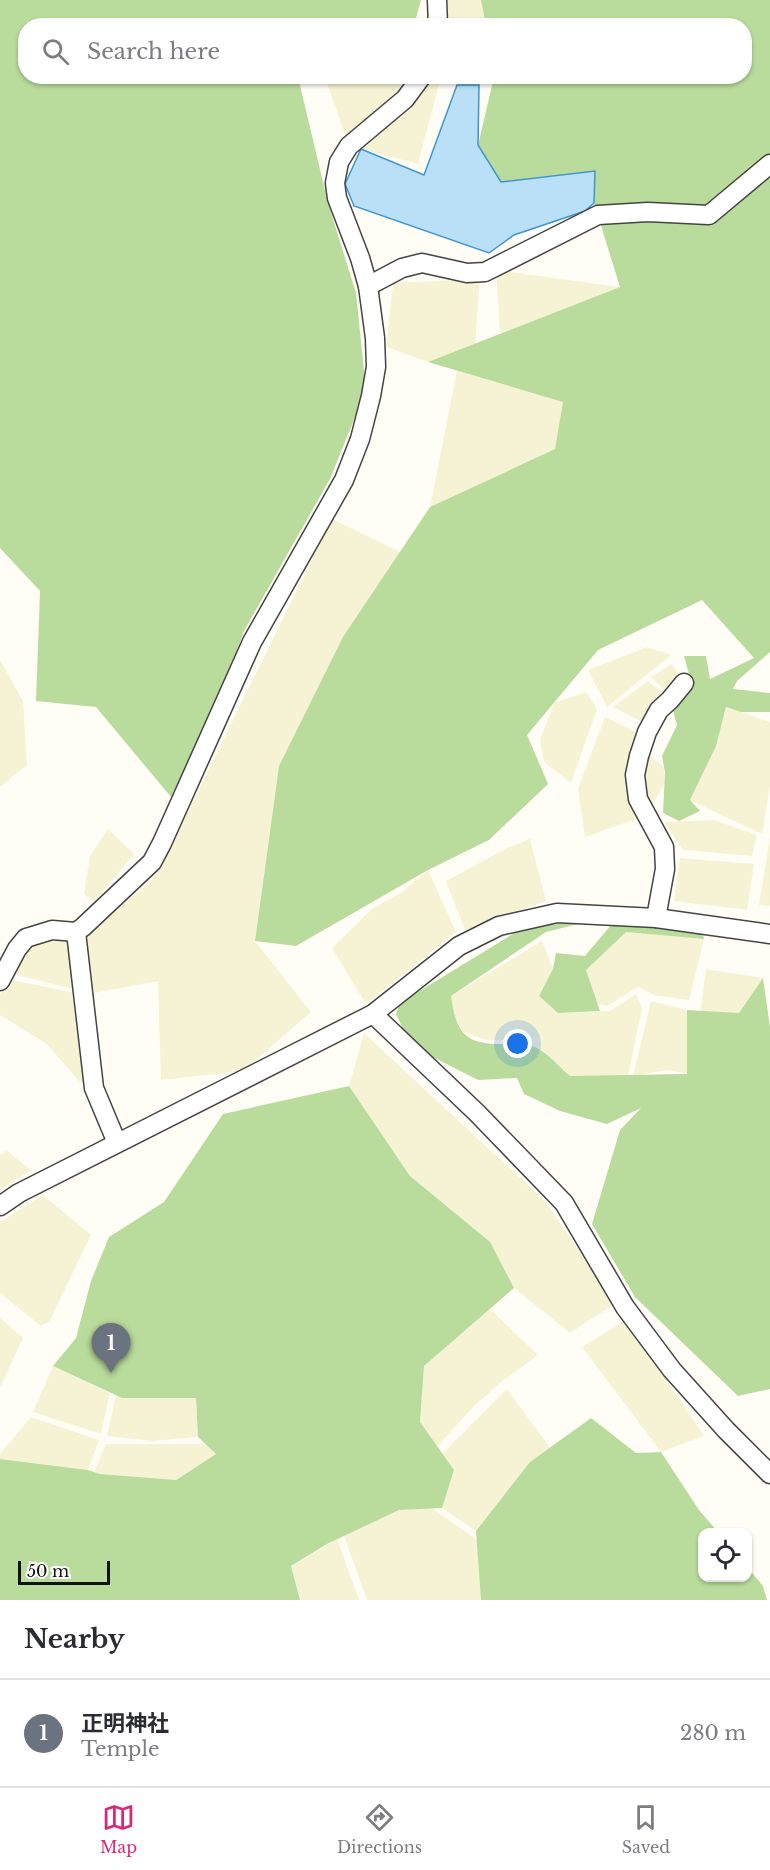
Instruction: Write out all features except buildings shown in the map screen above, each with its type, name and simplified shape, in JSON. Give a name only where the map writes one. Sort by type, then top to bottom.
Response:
[{"type":"street","points":[[437,0],[438,18]]},
{"type":"street","points":[[0,981],[17,948],[26,939],[52,930],[76,932],[152,862],[252,642],[344,480],[360,439],[376,367],[375,338],[368,286],[337,198],[335,183],[339,162],[349,146],[405,99],[416,84]]},
{"type":"street","points":[[368,286],[402,268],[422,263],[467,273],[485,272],[598,214],[648,212],[709,215],[770,164]]},
{"type":"street","points":[[656,918],[665,869],[664,847],[638,799],[635,775],[647,732],[659,710],[684,682]]},
{"type":"street","points":[[0,1206],[19,1193],[373,1014],[459,946],[499,926],[557,913],[656,918],[770,934]]},
{"type":"street","points":[[76,932],[94,1088],[117,1143]]},
{"type":"street","points":[[373,1014],[477,1113],[564,1203],[625,1306],[672,1370],[726,1430],[770,1474]]},
{"type":"shaded area","points":[[441,0],[483,0],[487,18],[442,18]]},
{"type":"shaded area","points":[[327,84],[439,84],[418,164],[349,146]]},
{"type":"shaded area","points":[[496,270],[620,287],[500,334]]},
{"type":"shaded area","points":[[480,279],[475,344],[428,362],[386,347],[393,283]]},
{"type":"shaded area","points":[[457,371],[564,402],[555,449],[430,507]]},
{"type":"shaded area","points":[[332,519],[400,552],[279,766],[255,941],[311,1012],[243,1071],[161,1080],[158,981],[94,993],[84,939],[156,876]]},
{"type":"shaded area","points":[[647,647],[671,655],[607,707],[588,670]]},
{"type":"shaded area","points":[[0,660],[23,701],[27,765],[0,787]]},
{"type":"shaded area","points":[[672,664],[684,683],[672,698],[651,677]]},
{"type":"shaded area","points":[[648,681],[670,700],[646,724],[613,707]]},
{"type":"shaded area","points":[[586,692],[597,709],[571,783],[544,762],[540,740],[554,703]]},
{"type":"shaded area","points":[[726,707],[770,722],[770,786],[762,834],[689,800],[699,766],[716,746]]},
{"type":"shaded area","points":[[605,717],[638,733],[627,764],[636,819],[585,837],[578,789]]},
{"type":"shaded area","points":[[645,752],[663,766],[666,781],[649,811],[642,780]]},
{"type":"shaded area","points":[[714,820],[757,835],[752,856],[683,850],[664,822]]},
{"type":"shaded area","points":[[108,829],[134,854],[94,902],[84,894],[90,856]]},
{"type":"shaded area","points":[[770,838],[770,906],[759,905]]},
{"type":"shaded area","points":[[530,839],[546,901],[465,930],[446,881],[507,848]]},
{"type":"shaded area","points":[[680,858],[754,864],[747,910],[674,901]]},
{"type":"shaded area","points":[[428,870],[456,932],[366,1004],[332,948],[372,909],[402,892]]},
{"type":"shaded area","points":[[626,932],[704,939],[689,1000],[654,995],[638,987],[607,1006],[597,1004],[586,970]]},
{"type":"shaded area","points":[[56,935],[69,939],[73,989],[13,974],[24,951]]},
{"type":"shaded area","points":[[542,941],[553,969],[539,996],[558,1013],[610,1011],[636,994],[642,1008],[628,1076],[570,1076],[543,1051],[519,1040],[486,1040],[463,1032],[453,1016],[451,996]]},
{"type":"shaded area","points":[[706,969],[763,978],[739,1013],[700,1015]]},
{"type":"shaded area","points":[[8,979],[74,993],[81,1025],[86,1078],[82,1083],[47,1044],[0,1015],[0,995]]},
{"type":"shaded area","points":[[651,1001],[687,1010],[688,1074],[667,1070],[633,1076]]},
{"type":"shaded area","points":[[364,1033],[544,1200],[616,1303],[570,1333],[514,1288],[472,1235],[410,1176],[349,1086]]},
{"type":"shaded area","points":[[7,1151],[31,1170],[0,1190],[0,1155]]},
{"type":"shaded area","points":[[43,1195],[91,1235],[49,1322],[41,1326],[0,1293],[0,1222]]},
{"type":"shaded area","points":[[490,1309],[538,1355],[500,1383],[471,1409],[437,1447],[420,1422],[424,1366]]},
{"type":"shaded area","points":[[0,1318],[23,1338],[0,1388]]},
{"type":"shaded area","points":[[626,1320],[704,1436],[661,1452],[582,1347]]},
{"type":"shaded area","points":[[53,1366],[110,1393],[101,1434],[33,1412]]},
{"type":"shaded area","points":[[507,1389],[550,1448],[502,1498],[476,1531],[442,1508],[454,1470],[442,1454]]},
{"type":"shaded area","points":[[116,1395],[196,1398],[198,1437],[152,1441],[107,1436]]},
{"type":"shaded area","points":[[31,1417],[99,1440],[88,1470],[0,1459],[0,1454]]},
{"type":"shaded area","points":[[106,1444],[205,1444],[217,1454],[176,1480],[100,1474],[94,1472]]},
{"type":"shaded area","points":[[432,1508],[477,1540],[481,1600],[367,1600],[344,1536],[399,1510]]},
{"type":"shaded area","points":[[337,1539],[359,1600],[300,1600],[291,1567]]},
{"type":"green space","points":[[0,0],[421,0],[416,18],[18,18],[18,84],[300,84],[328,203],[356,293],[366,390],[330,479],[244,631],[222,693],[171,797],[96,707],[36,701],[40,591],[0,548]]},
{"type":"green space","points":[[481,0],[770,0],[770,652],[737,681],[733,689],[770,693],[770,712],[741,712],[726,707],[716,746],[690,800],[700,811],[679,821],[663,813],[665,772],[662,756],[677,725],[670,700],[692,685],[684,656],[706,656],[710,679],[754,658],[702,600],[598,650],[527,735],[548,784],[489,840],[428,870],[296,946],[255,941],[279,766],[343,637],[430,507],[555,449],[563,402],[428,362],[620,287],[594,203],[595,171],[501,182],[478,145],[492,84],[752,84],[752,18],[485,18]]},
{"type":"green space","points":[[602,918],[546,932],[451,996],[456,1020],[465,1035],[472,1039],[492,1044],[523,1044],[535,1047],[570,1076],[687,1074],[687,1010],[739,1013],[763,978],[770,1027],[770,1389],[738,1396],[635,1297],[592,1224],[620,1130],[641,1108],[607,1124],[560,1111],[524,1094],[517,1078],[478,1080],[411,1046],[396,1014],[400,1003],[521,929]]},
{"type":"green space","points":[[612,924],[702,930],[704,939],[626,932],[586,970],[600,1011],[558,1013],[539,996],[553,969],[556,953],[585,956]]},
{"type":"green space","points":[[349,1086],[410,1176],[490,1242],[514,1288],[424,1366],[420,1422],[454,1470],[442,1508],[399,1510],[327,1544],[291,1566],[300,1600],[0,1600],[0,1459],[88,1470],[100,1474],[176,1480],[216,1454],[198,1437],[196,1398],[122,1398],[53,1366],[76,1338],[91,1281],[109,1237],[164,1202],[223,1114]]},
{"type":"green space","points":[[591,1418],[636,1453],[661,1452],[699,1510],[715,1528],[698,1528],[698,1582],[752,1582],[752,1573],[763,1586],[767,1600],[481,1600],[476,1531],[530,1462]]},
{"type":"water","points":[[457,85],[479,85],[478,145],[501,182],[595,171],[594,203],[585,211],[514,235],[489,253],[354,206],[345,184],[361,149],[424,175]]},
{"type":"place","name":"正明神社","points":[[111,1373]]}]
